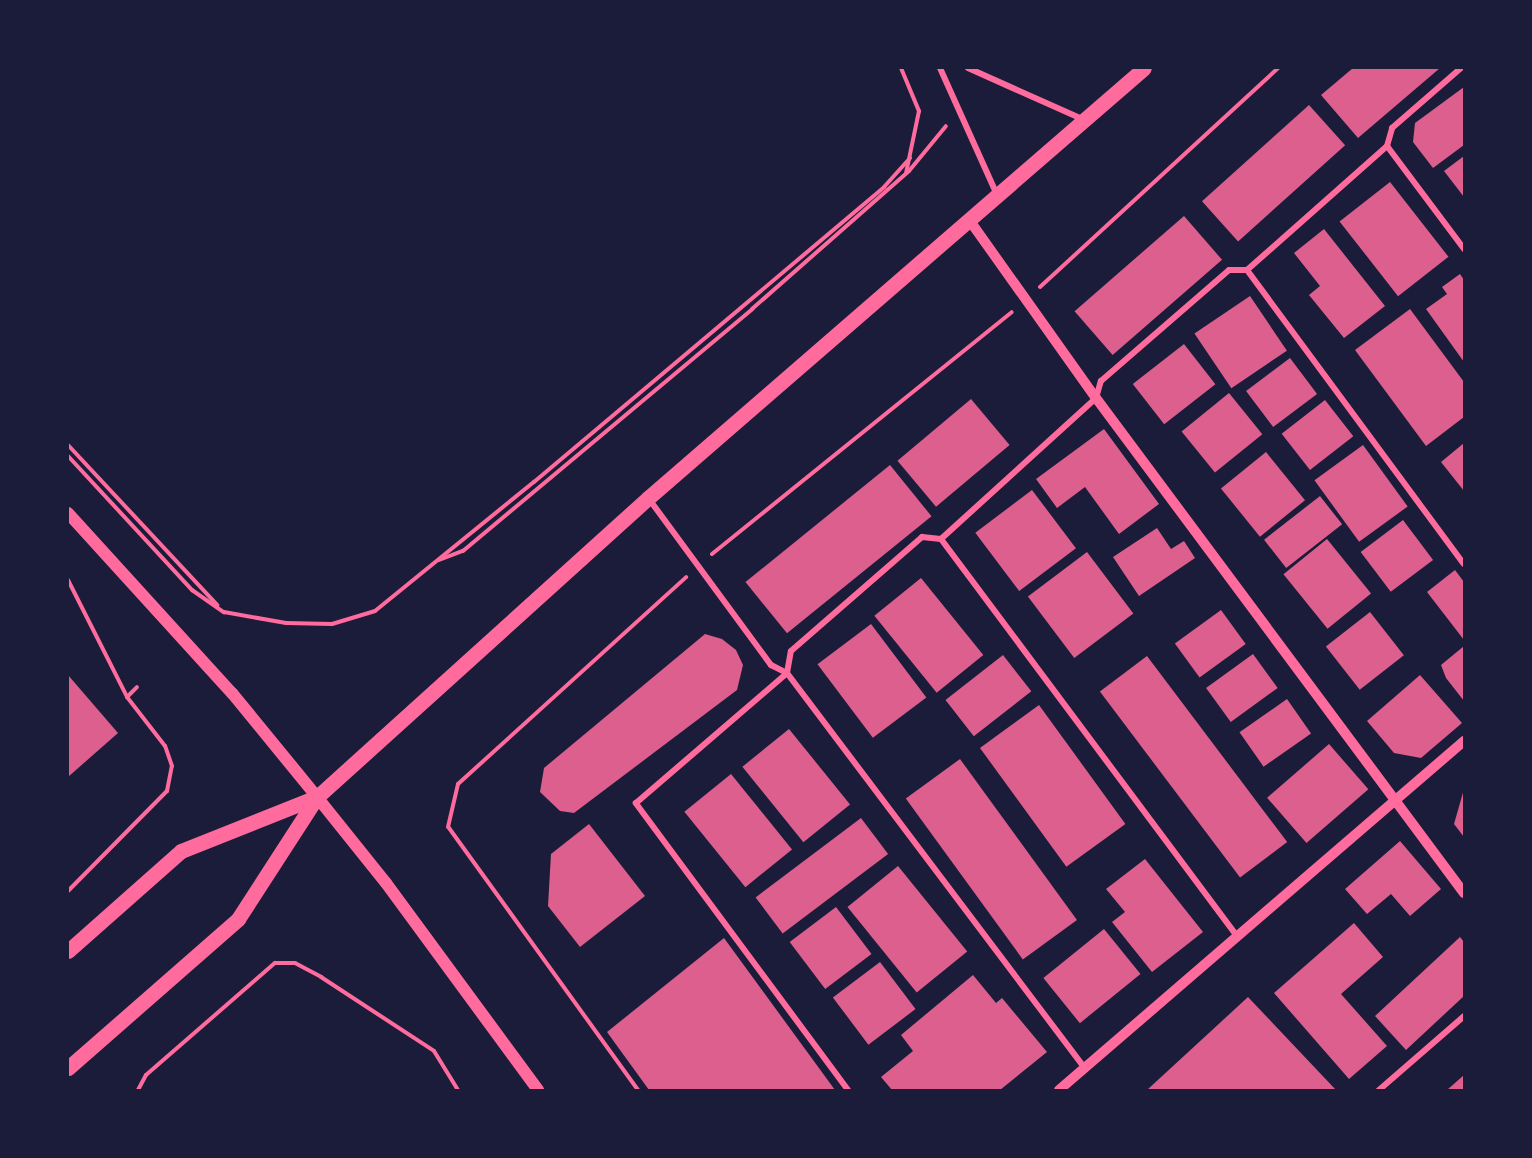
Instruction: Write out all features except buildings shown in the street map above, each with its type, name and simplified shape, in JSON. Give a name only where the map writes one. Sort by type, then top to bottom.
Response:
[{"type":"main road","points":[[68,1068],[238,919],[317,796],[648,498],[1144,68]]},
{"type":"main road","points":[[68,513],[232,693],[317,796],[386,883],[538,1090]]},
{"type":"main road","points":[[68,951],[181,851],[317,796]]},
{"type":"street","points":[[940,68],[997,195]]},
{"type":"street","points":[[968,68],[1084,121]]},
{"type":"street","points":[[941,539],[1096,398],[1101,381],[1229,270],[1247,270],[1387,146],[1392,128],[1461,68]]},
{"type":"street","points":[[1387,146],[1464,249]]},
{"type":"street","points":[[970,220],[1096,398],[1464,893]]},
{"type":"street","points":[[1247,270],[1464,564]]},
{"type":"street","points":[[648,498],[771,664],[787,673],[1084,1069]]},
{"type":"street","points":[[849,1090],[636,803],[787,673],[791,651],[922,537],[941,539],[1237,936]]},
{"type":"street","points":[[1059,1090],[1464,741]]},
{"type":"street","points":[[1379,1090],[1464,1016]]},
{"type":"path","points":[[901,68],[919,111],[906,174]]},
{"type":"path","points":[[638,1090],[448,827],[458,784],[698,566],[1026,300],[1278,68]]},
{"type":"path","points":[[435,562],[463,551],[752,309],[906,174],[959,111]]},
{"type":"path","points":[[68,456],[192,590],[224,612],[286,623],[332,624],[375,611],[884,187],[910,158]]},
{"type":"path","points":[[68,445],[224,612]]},
{"type":"path","points":[[68,579],[126,697],[165,746],[172,766],[167,791],[68,891]]},
{"type":"path","points":[[68,586],[76,596]]},
{"type":"path","points":[[126,697],[137,687]]},
{"type":"path","points":[[138,1090],[146,1076],[275,963],[295,963],[321,977],[434,1051],[458,1090]]}]
